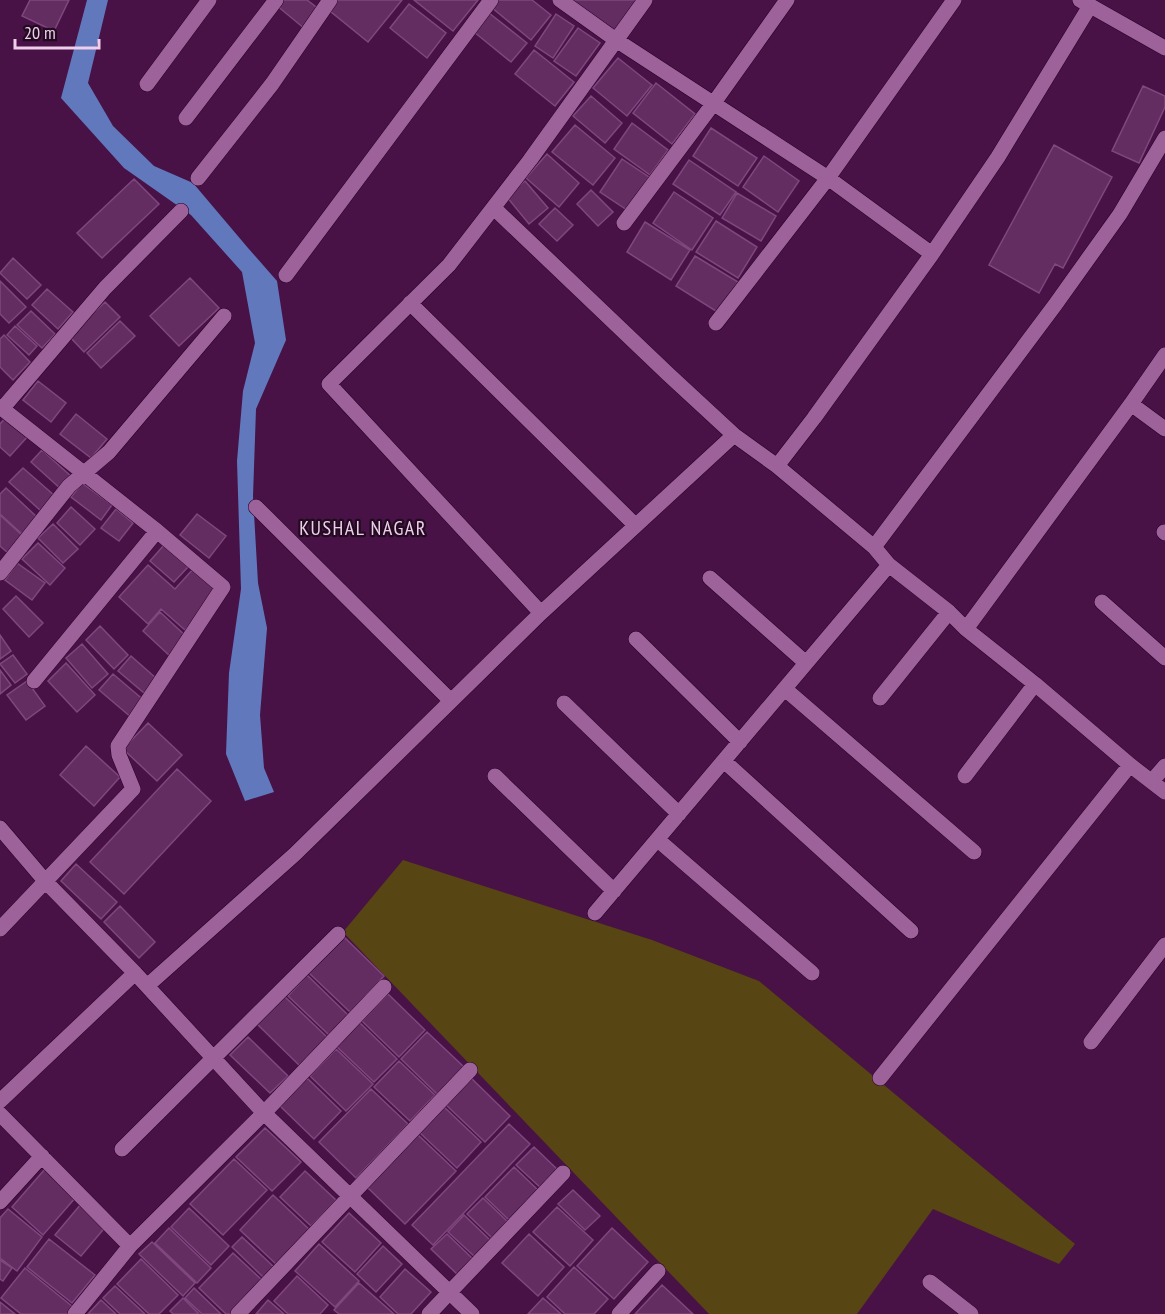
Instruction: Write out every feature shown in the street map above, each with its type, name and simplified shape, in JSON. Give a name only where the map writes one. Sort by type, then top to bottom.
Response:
[{"type":"street","points":[[147,84],[209,0]]},
{"type":"street","points":[[186,117],[276,0]]},
{"type":"street","points":[[198,178],[272,84],[330,0]]},
{"type":"street","points":[[286,274],[491,0]]},
{"type":"street","points":[[560,0],[616,40],[828,178],[932,254]]},
{"type":"street","points":[[541,613],[329,384],[449,265],[494,208],[645,0]]},
{"type":"street","points":[[624,223],[787,0]]},
{"type":"street","points":[[716,323],[828,178],[954,0]]},
{"type":"street","points":[[777,466],[932,254],[998,157],[1085,3],[1165,48]]},
{"type":"street","points":[[874,547],[1120,214],[1165,138]]},
{"type":"street","points":[[494,208],[734,435],[777,466],[874,547],[889,565],[949,612],[966,629],[1165,792]]},
{"type":"street","points":[[0,929],[133,789],[119,755],[118,746],[223,587],[157,531],[1,408],[105,288],[181,212]]},
{"type":"street","points":[[410,303],[634,525]]},
{"type":"street","points":[[0,573],[69,486],[109,452],[224,316]]},
{"type":"street","points":[[966,629],[1165,355]]},
{"type":"street","points":[[1131,404],[1165,429]]},
{"type":"street","points":[[147,986],[295,854],[541,613],[734,435]]},
{"type":"street","points":[[256,507],[451,701]]},
{"type":"street","points":[[34,681],[157,531]]},
{"type":"street","points":[[596,913],[889,565]]},
{"type":"street","points":[[710,578],[806,663]]},
{"type":"street","points":[[1102,602],[1165,658]]},
{"type":"street","points":[[880,698],[949,612]]},
{"type":"street","points":[[636,639],[740,742]]},
{"type":"street","points":[[965,776],[1035,684]]},
{"type":"street","points":[[785,689],[974,852]]},
{"type":"street","points":[[564,703],[679,814]]},
{"type":"street","points":[[724,760],[911,931]]},
{"type":"street","points":[[880,1078],[1130,765]]},
{"type":"street","points":[[1152,781],[1165,766]]},
{"type":"street","points":[[495,776],[614,891]]},
{"type":"street","points":[[0,828],[46,882],[135,973],[264,1113],[472,1314]]},
{"type":"street","points":[[658,840],[812,974]]},
{"type":"street","points":[[122,1149],[338,934]]},
{"type":"street","points":[[1091,1042],[1165,945]]},
{"type":"street","points":[[0,1101],[135,973]]},
{"type":"street","points":[[75,1314],[130,1246],[264,1113],[384,987]]},
{"type":"street","points":[[238,1314],[470,1070]]},
{"type":"street","points":[[0,1114],[130,1246]]},
{"type":"street","points":[[0,1202],[42,1156]]},
{"type":"street","points":[[429,1314],[563,1173]]},
{"type":"street","points":[[619,1314],[658,1271]]},
{"type":"street","points":[[930,1282],[971,1314]]},
{"type":"shaded area","points":[[403,860],[652,940],[759,981],[1075,1244],[1059,1264],[933,1209],[857,1314],[709,1314],[343,932]]},
{"type":"water","points":[[87,0],[108,0],[88,83],[113,126],[154,166],[193,183],[277,281],[286,340],[256,409],[253,496],[258,583],[267,628],[260,715],[264,768],[274,792],[245,801],[226,754],[229,673],[241,589],[237,461],[243,391],[255,343],[242,272],[191,215],[124,168],[61,98]]},
{"type":"building","points":[[30,0],[69,0],[54,31],[22,16]]},
{"type":"building","points":[[280,0],[307,0],[320,10],[305,29],[276,5]]},
{"type":"building","points":[[338,0],[402,0],[368,42],[330,11]]},
{"type":"building","points":[[414,0],[478,0],[453,31]]},
{"type":"building","points":[[497,0],[532,0],[551,15],[531,40],[491,7]]},
{"type":"building","points":[[572,0],[638,0],[617,33]]},
{"type":"building","points":[[409,4],[446,33],[427,58],[390,28]]},
{"type":"building","points":[[489,13],[527,43],[511,62],[474,32]]},
{"type":"building","points":[[556,14],[574,26],[553,58],[535,46]]},
{"type":"building","points":[[578,28],[600,43],[576,76],[554,61]]},
{"type":"building","points":[[534,50],[574,82],[555,106],[515,74]]},
{"type":"building","points":[[618,58],[652,85],[627,116],[593,88]]},
{"type":"building","points":[[656,83],[695,114],[672,144],[633,113]]},
{"type":"building","points":[[1143,86],[1165,96],[1165,107],[1139,163],[1112,151]]},
{"type":"building","points":[[591,96],[622,123],[605,143],[573,116]]},
{"type":"building","points":[[632,123],[668,150],[650,175],[614,149]]},
{"type":"building","points":[[575,125],[615,158],[593,185],[552,152]]},
{"type":"building","points":[[711,128],[757,158],[738,186],[693,156]]},
{"type":"building","points":[[1054,145],[1112,177],[1063,268],[1055,264],[1039,293],[989,265]]},
{"type":"building","points":[[547,154],[579,183],[559,207],[526,178]]},
{"type":"building","points":[[764,156],[799,181],[778,212],[743,187]]},
{"type":"building","points":[[622,159],[649,177],[627,210],[600,192]]},
{"type":"building","points":[[689,160],[736,192],[720,215],[673,184]]},
{"type":"building","points":[[134,179],[159,204],[102,258],[77,233]]},
{"type":"building","points":[[525,181],[548,208],[529,224],[506,196]]},
{"type":"building","points":[[591,190],[613,212],[598,226],[577,204]]},
{"type":"building","points":[[674,192],[713,218],[692,250],[653,223]]},
{"type":"building","points":[[737,193],[776,216],[761,241],[722,218]]},
{"type":"building","points":[[555,208],[573,225],[557,241],[539,224]]},
{"type":"building","points":[[716,221],[757,247],[738,278],[696,252]]},
{"type":"building","points":[[645,222],[690,250],[671,280],[627,252]]},
{"type":"building","points":[[695,256],[738,282],[719,313],[676,286]]},
{"type":"building","points":[[13,258],[41,285],[27,299],[0,273]]},
{"type":"building","points":[[190,278],[219,308],[179,346],[150,316]]},
{"type":"building","points":[[0,281],[26,307],[9,323],[0,314]]},
{"type":"building","points":[[47,289],[73,312],[58,329],[32,305]]},
{"type":"building","points":[[105,302],[120,317],[84,352],[69,336]]},
{"type":"building","points":[[31,311],[55,334],[42,348],[17,325]]},
{"type":"building","points":[[120,321],[135,336],[101,368],[87,353]]},
{"type":"building","points":[[15,326],[37,346],[29,355],[7,335]]},
{"type":"building","points":[[4,335],[30,362],[13,380],[0,367],[0,339]]},
{"type":"building","points":[[38,381],[66,403],[51,422],[23,400]]},
{"type":"building","points":[[76,414],[107,439],[91,458],[60,434]]},
{"type":"building","points":[[8,415],[29,435],[10,456],[0,447],[0,424]]},
{"type":"building","points":[[42,450],[73,478],[62,490],[31,462]]},
{"type":"building","points":[[23,468],[55,496],[41,511],[9,482]]},
{"type":"building","points":[[82,483],[112,505],[101,520],[71,497]]},
{"type":"building","points":[[6,488],[38,518],[22,534],[0,514],[0,494]]},
{"type":"building","points":[[71,507],[95,529],[80,545],[57,523]]},
{"type":"building","points":[[116,509],[133,523],[119,541],[101,528]]},
{"type":"building","points":[[197,514],[226,536],[209,558],[180,535]]},
{"type":"building","points":[[0,515],[24,537],[8,553],[0,546]]},
{"type":"building","points":[[53,524],[78,549],[63,563],[38,538]]},
{"type":"building","points":[[38,543],[65,568],[50,585],[22,559]]},
{"type":"building","points":[[164,545],[188,567],[174,582],[150,561]]},
{"type":"building","points":[[17,563],[45,583],[32,600],[5,580]]},
{"type":"building","points":[[148,565],[175,589],[194,568],[220,591],[185,630],[161,609],[148,624],[119,597]]},
{"type":"building","points":[[16,596],[43,623],[29,637],[3,609]]},
{"type":"building","points":[[160,612],[189,639],[171,657],[143,631]]},
{"type":"building","points":[[100,626],[128,655],[114,669],[86,640]]},
{"type":"building","points":[[0,635],[11,651],[0,659]]},
{"type":"building","points":[[82,644],[108,674],[92,688],[66,658]]},
{"type":"building","points":[[13,655],[27,674],[15,683],[0,664]]},
{"type":"building","points":[[131,656],[157,679],[144,693],[118,671]]},
{"type":"building","points":[[66,663],[95,695],[77,712],[48,681]]},
{"type":"building","points":[[0,670],[11,685],[0,694]]},
{"type":"building","points":[[113,674],[146,702],[132,718],[99,690]]},
{"type":"building","points":[[27,681],[45,706],[26,720],[7,695]]},
{"type":"building","points":[[148,723],[182,755],[157,781],[123,749]]},
{"type":"building","points":[[86,746],[120,777],[94,806],[60,775]]},
{"type":"building","points":[[177,769],[211,801],[124,894],[90,862]]},
{"type":"building","points":[[76,864],[117,902],[101,919],[61,881]]},
{"type":"building","points":[[120,906],[155,942],[139,958],[104,922]]},
{"type":"building","points":[[344,937],[384,976],[350,1012],[309,973]]},
{"type":"building","points":[[307,975],[348,1015],[329,1035],[288,996]]},
{"type":"building","points":[[388,994],[425,1030],[399,1057],[362,1021]]},
{"type":"building","points":[[283,995],[329,1039],[302,1068],[256,1023]]},
{"type":"building","points":[[359,1022],[397,1059],[374,1082],[336,1046]]},
{"type":"building","points":[[427,1032],[464,1067],[437,1094],[401,1059]]},
{"type":"building","points":[[248,1037],[288,1076],[270,1093],[230,1055]]},
{"type":"building","points":[[336,1049],[373,1084],[346,1111],[310,1076]]},
{"type":"building","points":[[399,1061],[435,1095],[410,1121],[374,1087]]},
{"type":"building","points":[[469,1076],[510,1116],[485,1142],[444,1103]]},
{"type":"building","points":[[307,1078],[341,1111],[314,1139],[280,1106]]},
{"type":"building","points":[[371,1089],[408,1124],[356,1178],[319,1142]]},
{"type":"building","points":[[442,1105],[481,1142],[457,1168],[418,1131]]},
{"type":"building","points":[[509,1124],[530,1144],[433,1245],[412,1225]]},
{"type":"building","points":[[265,1128],[301,1162],[272,1191],[236,1157]]},
{"type":"building","points":[[417,1134],[456,1171],[405,1224],[366,1186]]},
{"type":"building","points":[[534,1147],[559,1171],[542,1189],[516,1165]]},
{"type":"building","points":[[234,1159],[267,1190],[223,1235],[190,1204]]},
{"type":"building","points":[[514,1167],[540,1192],[511,1222],[485,1197]]},
{"type":"building","points":[[45,1169],[76,1197],[43,1235],[12,1207]]},
{"type":"building","points":[[305,1171],[336,1200],[311,1226],[280,1197]]},
{"type":"building","points":[[573,1190],[600,1216],[585,1230],[558,1204]]},
{"type":"building","points":[[273,1195],[311,1231],[278,1266],[240,1230]]},
{"type":"building","points":[[483,1198],[507,1221],[492,1238],[467,1214]]},
{"type":"building","points":[[81,1204],[107,1225],[81,1256],[55,1235]]},
{"type":"building","points":[[557,1207],[593,1240],[570,1266],[533,1232]]},
{"type":"building","points":[[189,1208],[229,1246],[211,1265],[171,1227]]},
{"type":"building","points":[[8,1209],[42,1237],[17,1271],[0,1258],[0,1218]]},
{"type":"building","points":[[349,1213],[381,1243],[355,1272],[322,1242]]},
{"type":"building","points":[[464,1215],[491,1241],[475,1257],[448,1232]]},
{"type":"building","points":[[169,1228],[211,1268],[197,1283],[155,1243]]},
{"type":"building","points":[[612,1228],[648,1262],[614,1299],[577,1266]]},
{"type":"building","points":[[447,1234],[473,1259],[458,1275],[431,1249]]},
{"type":"building","points":[[529,1234],[564,1267],[538,1296],[502,1263]]},
{"type":"building","points":[[242,1237],[274,1267],[264,1278],[232,1247]]},
{"type":"building","points":[[49,1239],[95,1275],[72,1303],[27,1267]]},
{"type":"building","points":[[152,1242],[195,1283],[183,1296],[139,1254]]},
{"type":"building","points":[[319,1244],[359,1281],[335,1307],[295,1271]]},
{"type":"building","points":[[383,1246],[402,1264],[376,1292],[357,1274]]},
{"type":"building","points":[[233,1253],[264,1282],[233,1314],[226,1314],[199,1288]]},
{"type":"building","points":[[141,1259],[178,1295],[159,1314],[149,1314],[117,1284]]},
{"type":"building","points":[[0,1260],[12,1268],[3,1281],[0,1279]]},
{"type":"building","points":[[574,1267],[608,1299],[594,1314],[565,1314],[547,1297]]},
{"type":"building","points":[[25,1268],[73,1307],[67,1314],[21,1314],[1,1298]]},
{"type":"building","points":[[405,1269],[431,1292],[411,1314],[398,1314],[380,1297]]},
{"type":"building","points":[[297,1276],[328,1305],[320,1314],[288,1314],[274,1301]]},
{"type":"building","points":[[359,1283],[394,1314],[339,1314],[334,1310]]},
{"type":"building","points":[[662,1285],[693,1314],[635,1314]]},
{"type":"building","points":[[115,1286],[145,1314],[120,1314],[103,1298]]},
{"type":"building","points":[[194,1288],[221,1314],[202,1314],[185,1298]]},
{"type":"building","points":[[183,1298],[199,1314],[173,1314],[170,1311]]},
{"type":"building","points":[[543,1298],[561,1314],[528,1314]]},
{"type":"building","points":[[101,1300],[116,1314],[88,1314]]},
{"type":"building","points":[[268,1300],[284,1314],[256,1314]]},
{"type":"building","points":[[0,1302],[15,1314],[0,1314]]},
{"type":"district","name":"KUSHAL NAGAR","points":[[363,528]]}]
